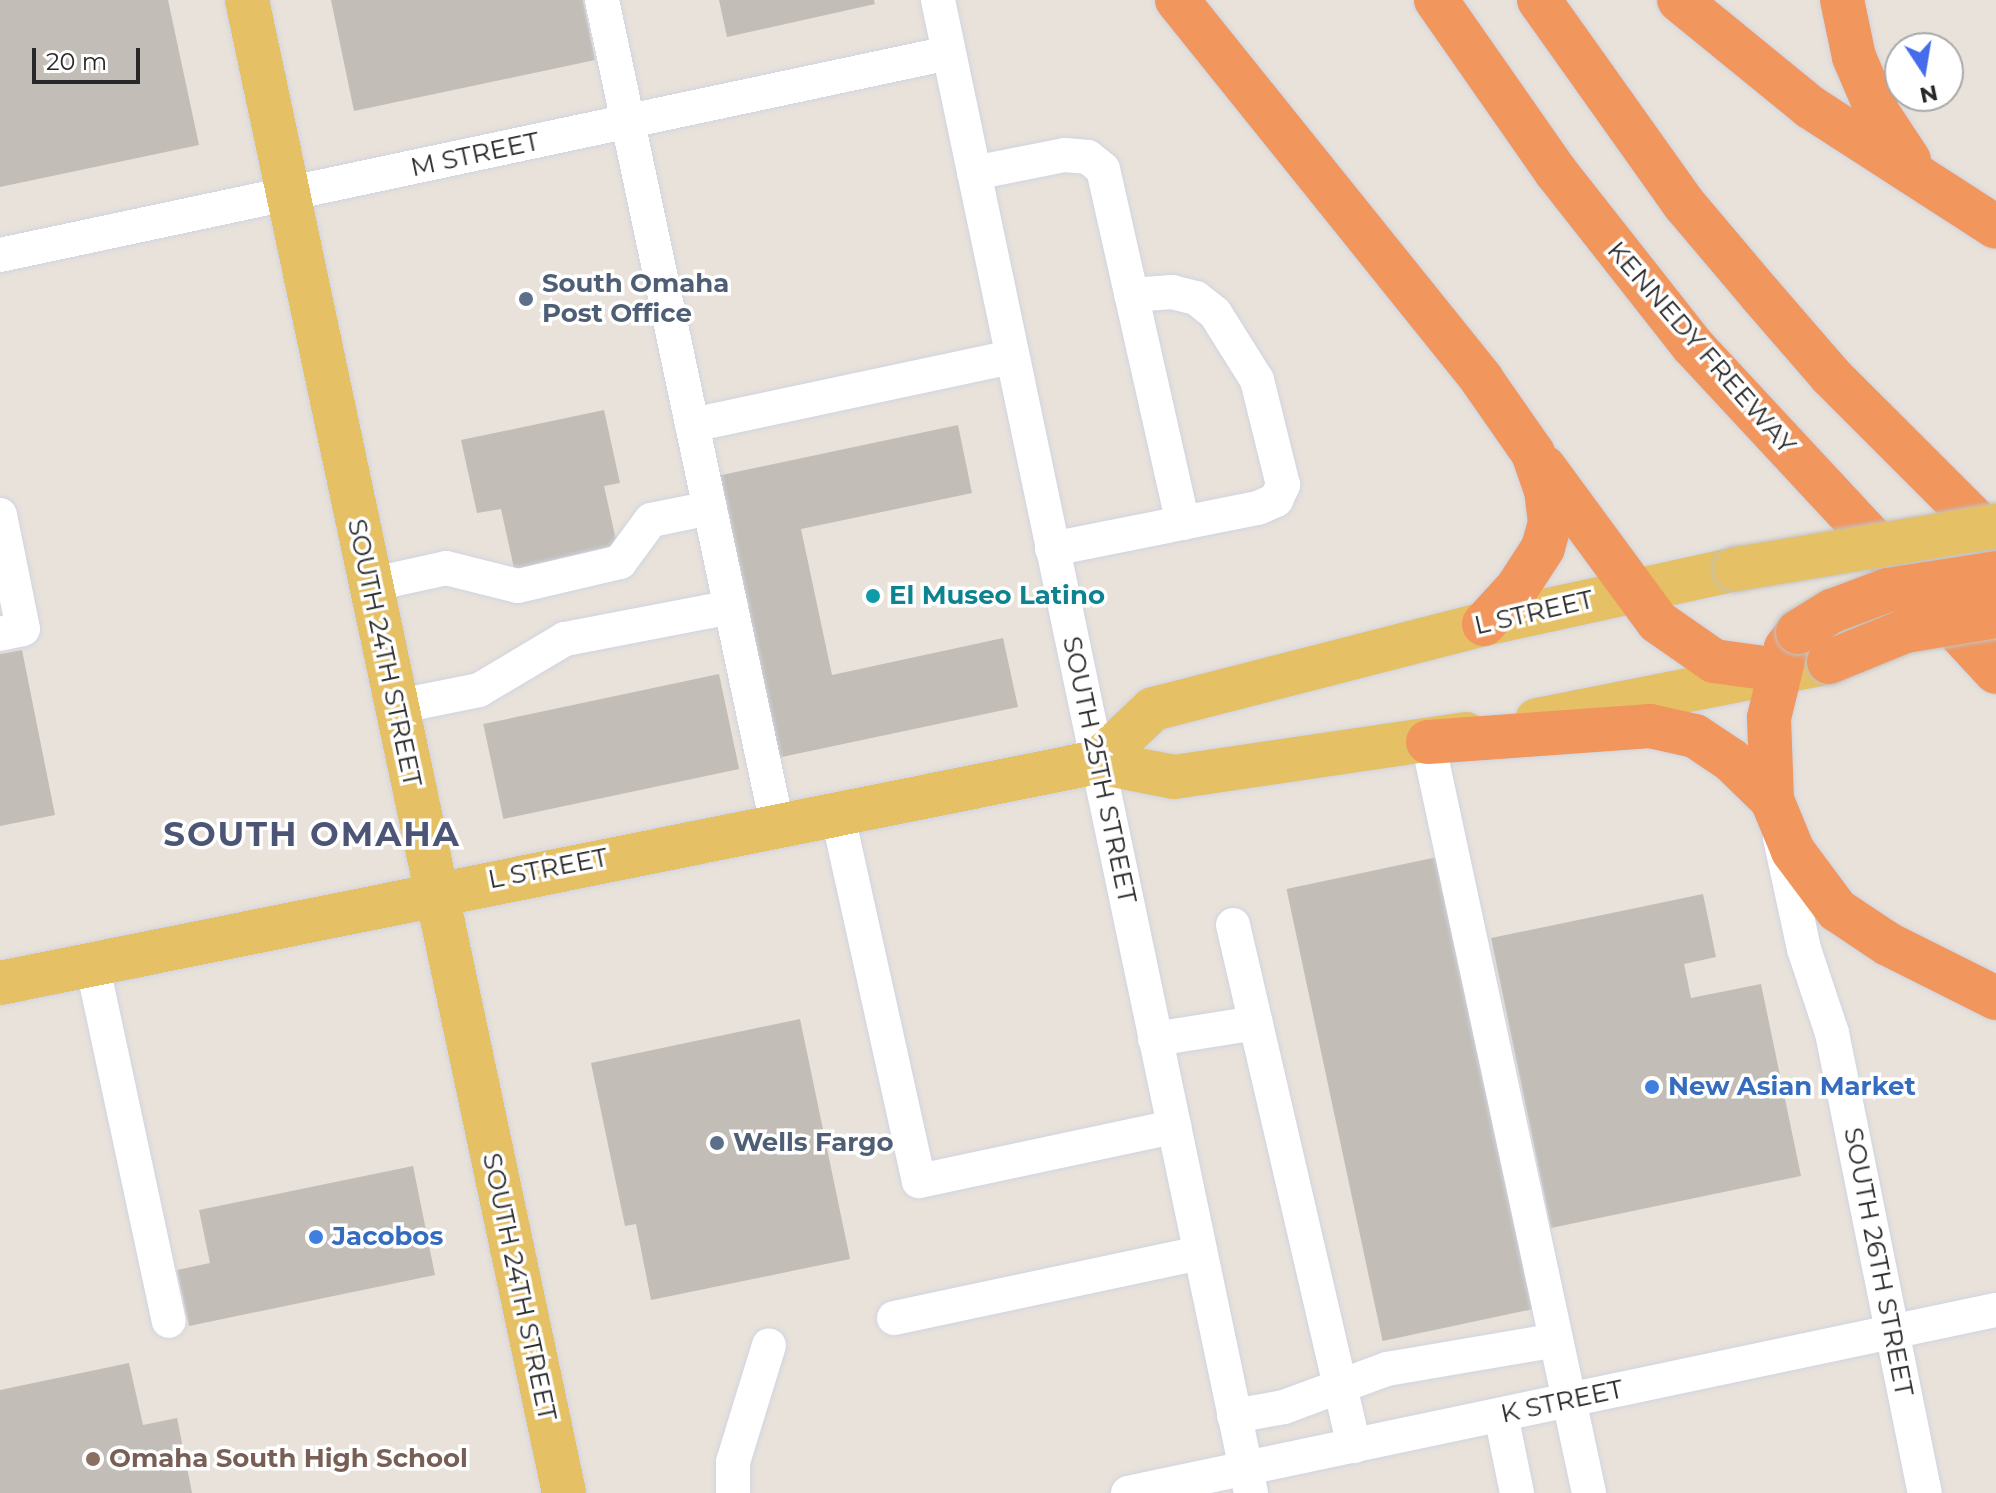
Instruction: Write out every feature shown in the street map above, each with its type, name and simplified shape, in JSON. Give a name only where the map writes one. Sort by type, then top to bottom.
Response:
[{"type":"highway","points":[[1177,0],[1482,380],[1658,622],[1691,649],[1714,661],[1778,670]]},
{"type":"highway","name":"KENNEDY FREEWAY","points":[[1436,0],[1613,249],[1693,346],[1996,672]]},
{"type":"highway","points":[[1539,0],[1684,204],[1760,294],[1831,376],[1996,541]]},
{"type":"highway","points":[[1679,0],[1810,107],[1917,172],[1996,227]]},
{"type":"highway","points":[[1842,0],[1854,57],[1878,113],[1917,172]]},
{"type":"highway","points":[[1484,624],[1517,588],[1543,548],[1549,512],[1533,453]]},
{"type":"highway","points":[[1996,573],[1888,590],[1832,611],[1798,632],[1778,670],[1769,718],[1772,800],[1793,851],[1837,910],[1888,944],[1996,998]]},
{"type":"highway","points":[[1829,662],[1905,631],[1996,616]]},
{"type":"highway","points":[[1428,742],[1650,726],[1695,736],[1731,760],[1772,800]]},
{"type":"main road","name":"SOUTH 24TH STREET","points":[[247,0],[433,892],[564,1493]]},
{"type":"main road","name":"L STREET","points":[[1097,762],[1153,709],[1634,589],[1996,526]]},
{"type":"main road","name":"L STREET","points":[[0,983],[433,892],[1097,762],[1174,777],[1428,742],[1778,670],[1996,635]]},
{"type":"street","points":[[602,0],[777,825]]},
{"type":"street","name":"SOUTH 25TH STREET","points":[[938,0],[1248,1481]]},
{"type":"street","name":"M STREET","points":[[0,255],[949,53]]},
{"type":"street","points":[[974,173],[1065,155],[1088,157],[1103,169],[1183,523]]},
{"type":"street","points":[[1052,549],[1183,523],[1276,500],[1283,485],[1282,467],[1257,380],[1215,313],[1196,298],[1172,292],[1131,295]]},
{"type":"street","points":[[692,425],[1012,357]]},
{"type":"street","points":[[369,585],[446,568],[518,586],[620,562],[651,520],[710,508]]},
{"type":"street","points":[[0,515],[12,631]]},
{"type":"street","points":[[395,707],[479,690],[565,639],[731,607]]},
{"type":"street","points":[[1428,742],[1589,1493]]},
{"type":"street","name":"SOUTH 26TH STREET","points":[[1772,800],[1804,949],[1832,1033],[1925,1493]]},
{"type":"street","points":[[837,812],[919,1181],[1174,1127]]},
{"type":"street","points":[[1233,925],[1354,1446]]},
{"type":"street","points":[[92,963],[169,1321]]},
{"type":"street","points":[[1155,1039],[1256,1023]]},
{"type":"street","points":[[894,1318],[1200,1253]]},
{"type":"street","name":"K STREET","points":[[1128,1493],[1248,1481],[1354,1446],[1996,1310]]},
{"type":"street","points":[[1234,1416],[1284,1407],[1387,1369],[1556,1340]]},
{"type":"street","points":[[733,1493],[733,1462],[769,1345]]},
{"type":"street","points":[[1501,1415],[1517,1493]]},
{"type":"building","points":[[0,0],[168,0],[199,145],[0,187]]},
{"type":"building","points":[[331,0],[583,0],[595,60],[354,111]]},
{"type":"building","points":[[719,0],[874,0],[875,4],[727,37]]},
{"type":"building","points":[[604,410],[620,483],[604,486],[618,549],[515,573],[501,509],[477,513],[461,440]]},
{"type":"building","points":[[958,425],[972,493],[801,529],[832,675],[1003,638],[1018,707],[777,758],[717,476]]},
{"type":"building","points":[[22,650],[55,815],[0,826],[0,654]]},
{"type":"building","points":[[719,674],[739,769],[503,819],[483,724]]},
{"type":"building","points":[[1442,856],[1538,1308],[1383,1341],[1286,889]]},
{"type":"building","name":"New Asian Market","points":[[1703,894],[1716,957],[1684,964],[1691,998],[1761,984],[1801,1176],[1551,1228],[1491,938]]},
{"type":"building","name":"Wells Fargo","points":[[800,1019],[850,1259],[651,1300],[636,1224],[625,1226],[591,1063]]},
{"type":"building","name":"Jacobos","points":[[413,1166],[435,1275],[189,1326],[177,1270],[210,1263],[199,1210]]},
{"type":"building","name":"Omaha South High School","points":[[129,1363],[143,1425],[177,1418],[192,1493],[0,1493],[0,1390]]},
{"type":"place","name":"South Omaha Post Office","points":[[526,299]]},
{"type":"place","name":"El Museo Latino","points":[[873,596]]},
{"type":"place","name":"New Asian Market","points":[[1652,1087]]},
{"type":"place","name":"Wells Fargo","points":[[717,1143]]},
{"type":"place","name":"Jacobos","points":[[316,1237]]},
{"type":"place","name":"Omaha South High School","points":[[93,1459]]},
{"type":"district","name":"SOUTH OMAHA","points":[[312,835]]}]
